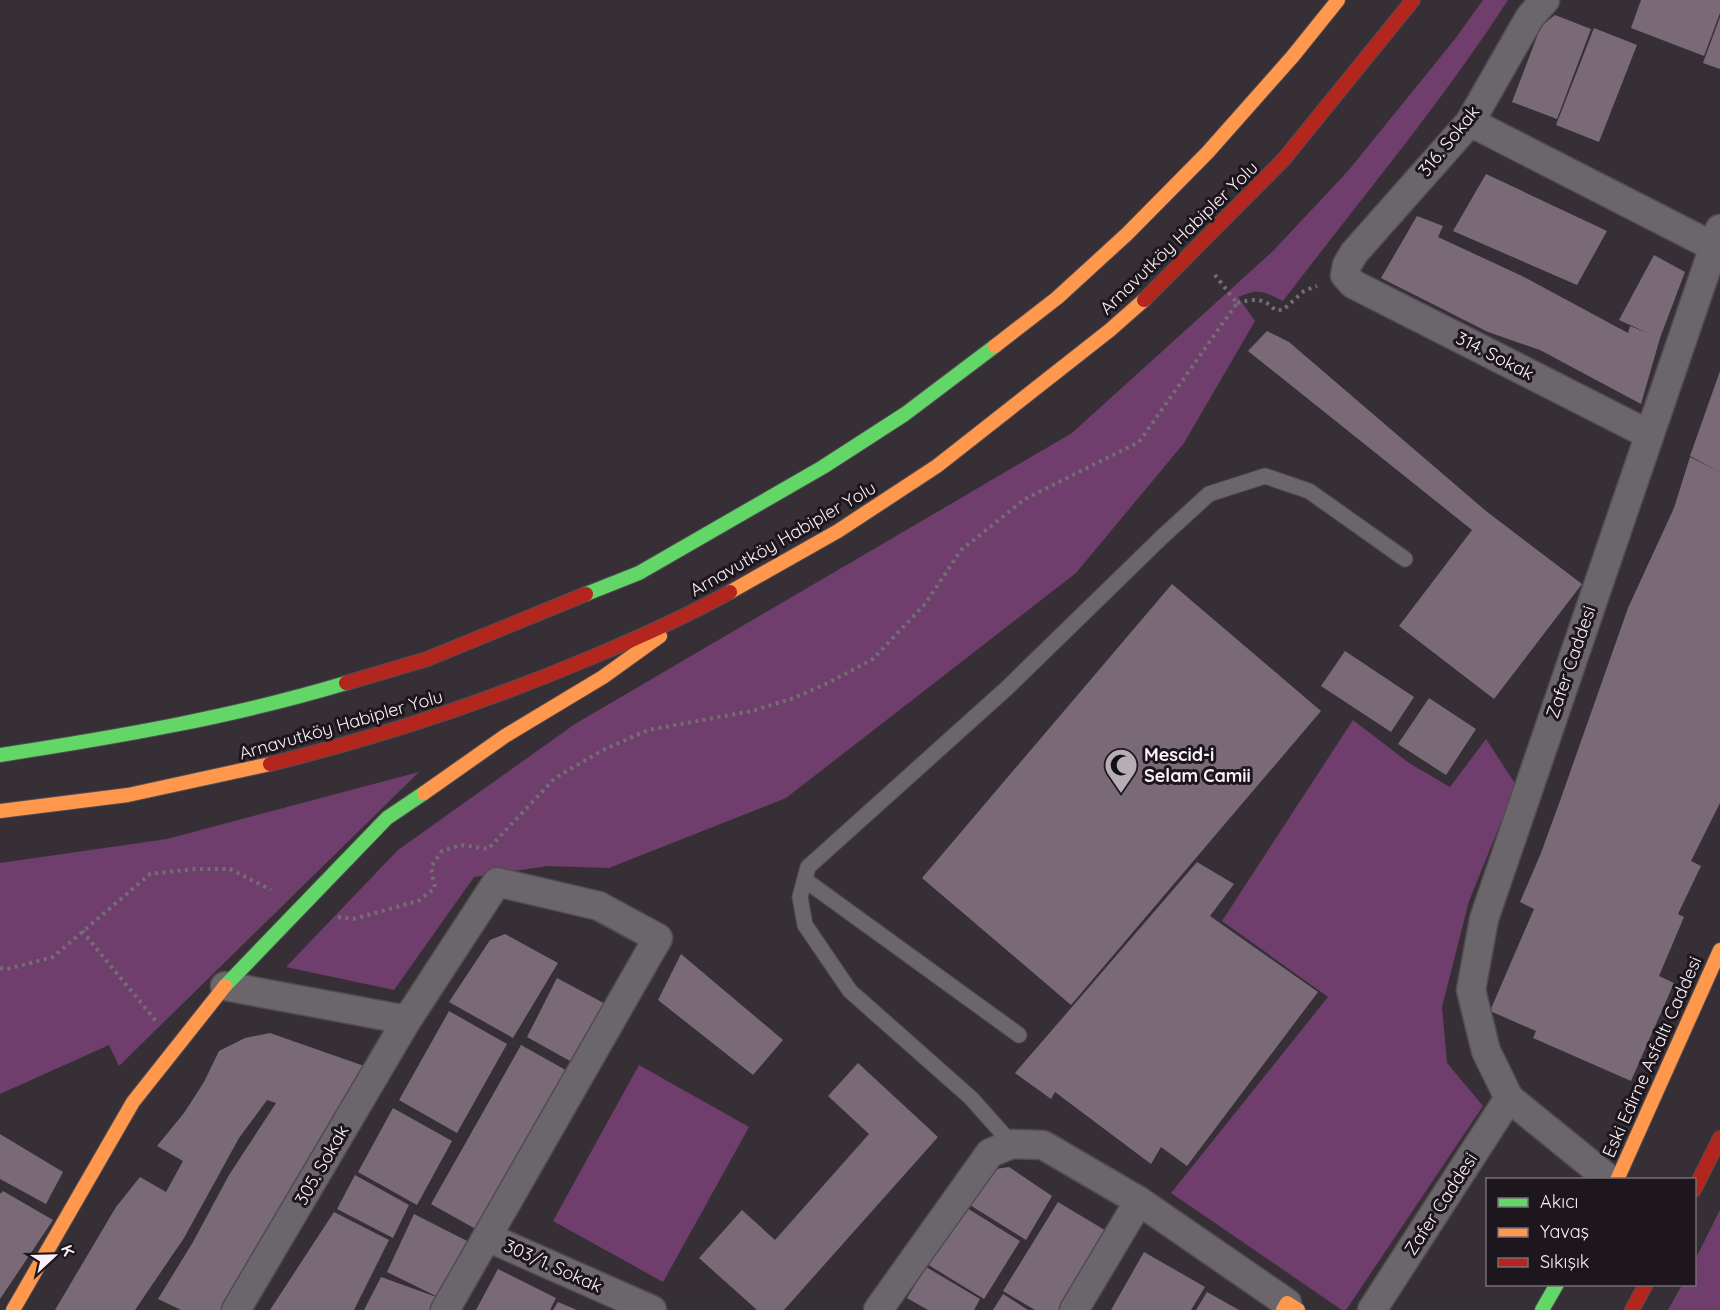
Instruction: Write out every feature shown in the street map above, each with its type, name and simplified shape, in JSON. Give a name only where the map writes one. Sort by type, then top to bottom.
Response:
[{"type":"main road","points":[[0,755],[117,737],[238,713],[334,687],[427,658],[639,573],[823,467],[905,414],[1057,298],[1127,234],[1208,152],[1293,56],[1338,0]]},
{"type":"main road","name":"Arnavutköy Habipler Yolu","points":[[0,811],[128,795],[228,775],[336,748],[448,714],[539,680],[696,611],[838,531],[937,466],[1110,330],[1154,291],[1284,159],[1413,0]]},
{"type":"main road","points":[[13,1310],[133,1102],[225,986],[387,818],[505,736],[603,677],[696,611]]},
{"type":"main road","name":"Eski Edirne Asfaltı Caddesi","points":[[1617,1178],[1720,950]]},
{"type":"main road","points":[[1696,1188],[1720,1138]]},
{"type":"main road","points":[[1542,1310],[1556,1286]]},
{"type":"main road","points":[[1632,1310],[1645,1286]]},
{"type":"street","name":"316. Sokak","points":[[1345,275],[1347,265],[1354,253],[1470,122],[1530,17],[1545,0]]},
{"type":"street","points":[[1470,122],[1718,242]]},
{"type":"street","name":"Zafer Caddesi","points":[[1609,1178],[1509,1098],[1486,1051],[1471,990],[1484,919],[1648,434],[1718,242]]},
{"type":"street","name":"314. Sokak","points":[[1345,275],[1353,284],[1648,434]]},
{"type":"street","name":"305. Sokak","points":[[236,1310],[407,1020],[497,882],[599,906],[658,938],[487,1237]]},
{"type":"street","points":[[225,986],[407,1020]]},
{"type":"street","name":"Zafer Caddesi","points":[[1372,1310],[1509,1098]]},
{"type":"street","points":[[878,1310],[990,1153],[1012,1144],[1043,1145],[1139,1201],[1290,1308]]},
{"type":"street","points":[[1074,1310],[1139,1201]]},
{"type":"street","points":[[445,1310],[487,1237]]},
{"type":"street","name":"303/1. Sokak","points":[[487,1237],[652,1310]]},
{"type":"lane","points":[[1012,1144],[971,1098],[850,991],[805,924],[800,897],[808,867],[1007,688],[1209,494],[1265,476],[1309,491],[1406,560]]},
{"type":"lane","points":[[805,880],[1018,1035]]},
{"type":"path","points":[[1194,251],[1238,303]]},
{"type":"path","points":[[0,968],[7,969],[52,957],[150,874],[194,869],[230,869],[300,909],[353,920],[418,901],[435,888],[431,867],[442,851],[461,845],[488,849],[555,778],[603,750],[648,729],[753,711],[794,698],[873,659],[925,604],[961,550],[1025,500],[1139,442],[1238,303],[1259,299],[1269,303],[1275,310],[1283,310],[1304,291],[1345,275]]},
{"type":"path","points":[[82,932],[177,1046]]},
{"type":"shaded area","points":[[1483,0],[1508,0],[1427,115],[1283,301],[1261,292],[1251,292],[1238,297],[1255,321],[1184,443],[1076,573],[786,798],[609,868],[548,866],[474,877],[394,990],[286,967],[398,850],[575,724],[1072,433],[1273,251],[1348,171],[1455,39]]},
{"type":"shaded area","points":[[1353,720],[1409,763],[1450,787],[1486,739],[1516,785],[1469,901],[1442,1007],[1447,1063],[1483,1106],[1346,1310],[1342,1310],[1171,1193],[1328,997],[1222,921]]},
{"type":"shaded area","points":[[419,772],[119,1066],[109,1045],[0,1094],[0,863],[167,839]]},
{"type":"shaded area","points":[[639,1065],[749,1127],[663,1282],[553,1221]]},
{"type":"shaded area","points":[[1720,1210],[1720,1310],[1668,1310],[1681,1286],[1696,1286],[1696,1258]]},
{"type":"building","points":[[1641,0],[1720,0],[1720,13],[1704,56],[1631,28]]},
{"type":"building","points":[[1555,15],[1591,29],[1557,119],[1512,102],[1541,26]]},
{"type":"building","points":[[1720,17],[1720,69],[1703,63]]},
{"type":"building","points":[[1594,28],[1637,45],[1599,142],[1556,125]]},
{"type":"building","points":[[1486,174],[1607,231],[1577,285],[1453,231]]},
{"type":"building","points":[[1417,216],[1443,226],[1438,237],[1522,276],[1628,333],[1630,326],[1648,333],[1619,320],[1654,255],[1685,272],[1660,338],[1641,404],[1540,350],[1488,332],[1381,278]]},
{"type":"building","points":[[1267,331],[1289,342],[1486,511],[1582,584],[1494,699],[1399,626],[1472,530],[1248,351]]},
{"type":"building","points":[[1720,371],[1720,803],[1691,861],[1701,866],[1678,914],[1684,917],[1659,976],[1674,983],[1631,1081],[1533,1038],[1536,1031],[1490,1011],[1534,909],[1520,902],[1541,853],[1628,608],[1674,508],[1690,457],[1718,471],[1690,456]]},
{"type":"building","name":"Mescid-i Selam Camii","points":[[1172,584],[1321,711],[1071,1005],[922,878]]},
{"type":"building","points":[[1345,651],[1414,697],[1391,732],[1321,686]]},
{"type":"building","points":[[1429,698],[1476,729],[1446,775],[1398,744]]},
{"type":"building","points":[[1197,862],[1234,884],[1210,916],[1318,992],[1187,1166],[1161,1147],[1151,1164],[1055,1092],[1051,1099],[1015,1073]]},
{"type":"building","points":[[505,934],[558,963],[513,1038],[449,1002],[490,940]]},
{"type":"building","points":[[681,954],[783,1040],[753,1075],[658,1000]]},
{"type":"building","points":[[557,978],[611,1007],[579,1066],[527,1037]]},
{"type":"building","points":[[449,1011],[507,1044],[457,1133],[399,1100]]},
{"type":"building","points":[[270,1033],[367,1067],[226,1310],[181,1310],[158,1299],[193,1242],[229,1175],[276,1103],[267,1100],[239,1138],[184,1238],[135,1310],[55,1310],[116,1207],[140,1177],[166,1192],[183,1161],[157,1146],[184,1113],[204,1082],[219,1051],[245,1038]]},
{"type":"building","points":[[521,1045],[571,1073],[481,1232],[431,1204]]},
{"type":"building","points":[[858,1063],[938,1137],[784,1310],[757,1310],[699,1258],[742,1210],[775,1240],[869,1134],[828,1096]]},
{"type":"building","points":[[393,1108],[452,1141],[417,1205],[358,1172]]},
{"type":"building","points":[[0,1134],[63,1172],[46,1204],[0,1179]]},
{"type":"building","points":[[1009,1167],[1052,1196],[1026,1240],[965,1202],[982,1171]]},
{"type":"building","points":[[355,1175],[409,1205],[393,1238],[337,1209]]},
{"type":"building","points":[[3,1191],[53,1220],[0,1299],[0,1194]]},
{"type":"building","points":[[1058,1202],[1108,1232],[1063,1310],[1035,1310],[1003,1291]]},
{"type":"building","points":[[962,1205],[1020,1241],[984,1299],[927,1264]]},
{"type":"building","points":[[334,1212],[389,1240],[354,1310],[270,1310]]},
{"type":"building","points":[[414,1214],[469,1242],[442,1299],[387,1272]]},
{"type":"building","points":[[1144,1252],[1205,1287],[1191,1310],[1111,1310]]},
{"type":"building","points":[[926,1267],[980,1299],[974,1310],[928,1310],[907,1298]]},
{"type":"building","points":[[498,1269],[556,1298],[550,1310],[476,1310]]},
{"type":"building","points":[[381,1277],[442,1299],[436,1310],[364,1310]]},
{"type":"building","points":[[1207,1292],[1239,1310],[1196,1310]]},
{"type":"building","points":[[1003,1294],[1028,1310],[993,1310]]},
{"type":"building","points":[[558,1302],[577,1310],[553,1310]]},
{"type":"traffic: fast","points":[[586,594],[639,573],[823,467],[905,414],[995,346]]},
{"type":"traffic: fast","points":[[0,755],[218,716],[346,683]]},
{"type":"traffic: fast","points":[[225,986],[387,818],[424,793]]},
{"type":"traffic: fast","points":[[1542,1310],[1556,1286]]},
{"type":"traffic: slow","points":[[995,346],[1057,298],[1127,234],[1208,152],[1293,56],[1338,0]]},
{"type":"traffic: slow","points":[[730,592],[838,531],[937,466],[1110,330],[1144,300]]},
{"type":"traffic: slow","points":[[424,793],[505,736],[603,677],[660,636]]},
{"type":"traffic: slow","points":[[0,811],[128,795],[270,764]]},
{"type":"traffic: slow","points":[[1618,1178],[1720,950]]},
{"type":"traffic: slow","points":[[13,1310],[133,1102],[225,986]]},
{"type":"traffic: slow","points":[[1283,1310],[1287,1303],[1298,1310]]},
{"type":"traffic: jam","points":[[1144,300],[1284,159],[1413,0]]},
{"type":"traffic: jam","points":[[270,764],[352,742],[472,704],[644,635],[730,592]]},
{"type":"traffic: jam","points":[[346,683],[427,659],[586,594]]},
{"type":"traffic: jam","points":[[1696,1186],[1720,1138]]},
{"type":"traffic: jam","points":[[1632,1310],[1645,1286]]},
{"type":"place","name":"Mescid-i Selam Camii","points":[[1121,794]]}]
